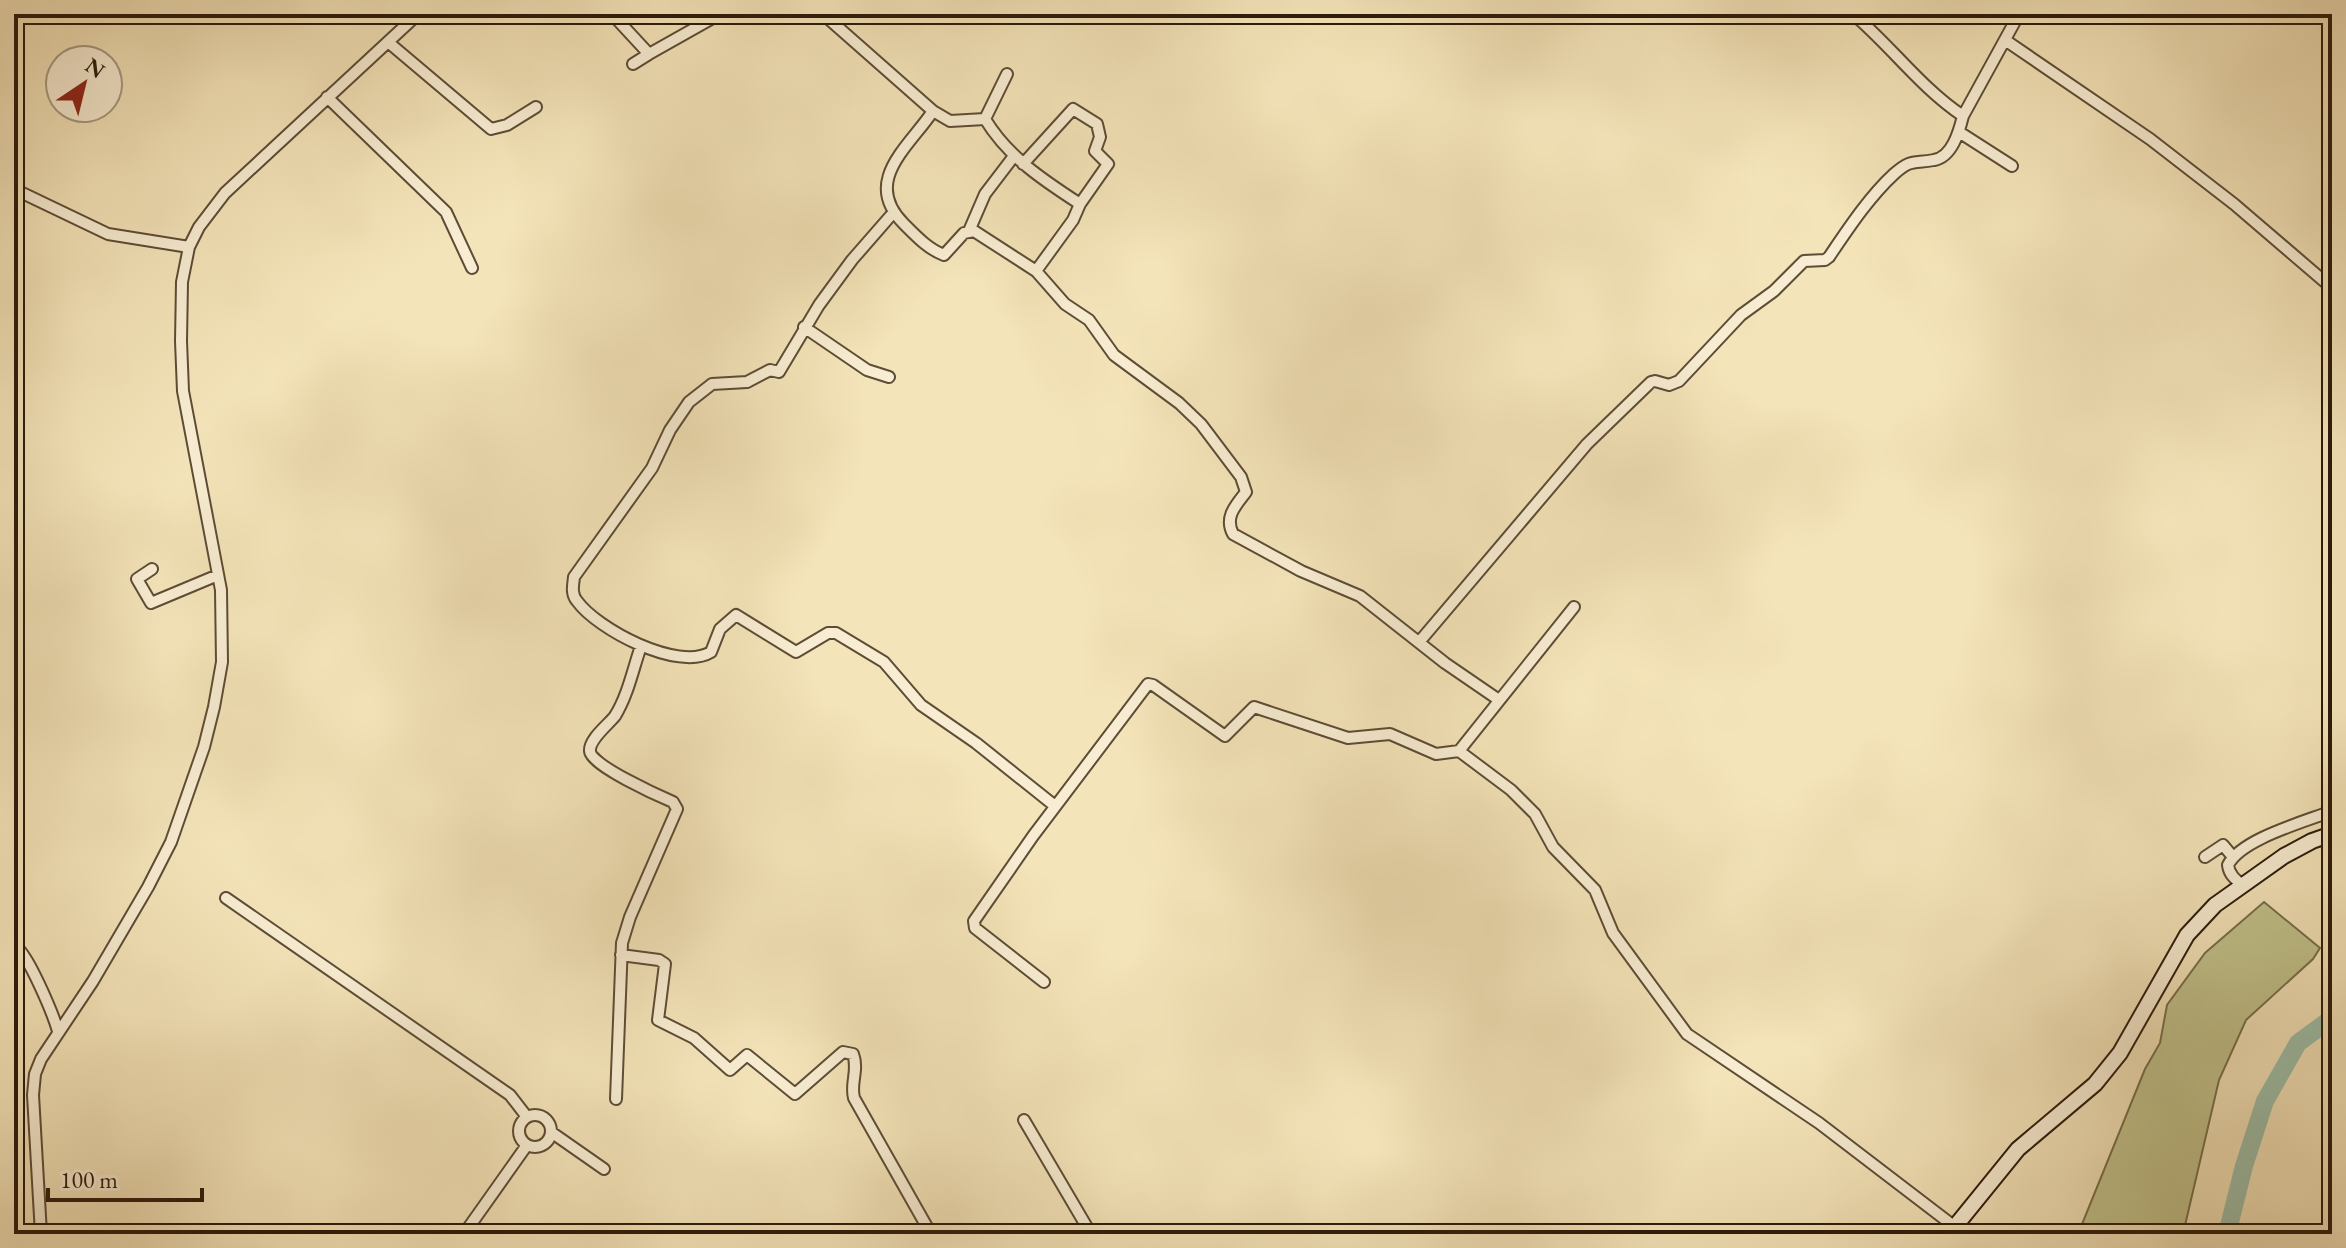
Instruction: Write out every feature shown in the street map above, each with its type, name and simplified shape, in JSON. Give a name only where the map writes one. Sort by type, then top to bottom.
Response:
[{"type":"street","points":[[41,1234],[34,1084],[41,1059],[93,981],[148,887],[184,809],[204,747],[222,662],[221,590],[183,391],[182,282],[189,247],[199,227],[218,202],[418,14]]},
{"type":"street","points":[[612,14],[649,54]]},
{"type":"street","points":[[633,64],[720,14]]},
{"type":"street","points":[[823,14],[933,111],[950,121],[985,119]]},
{"type":"street","points":[[1853,14],[1939,100],[1963,116]]},
{"type":"street","points":[[1420,641],[1587,444],[1651,382],[1669,385],[1679,381],[1741,315],[1774,291],[1804,261],[1829,257],[1896,172],[1917,160],[1932,161],[1943,157],[2019,14]]},
{"type":"street","points":[[2005,40],[2150,139],[2234,204],[2332,288]]},
{"type":"street","points":[[388,42],[491,129],[507,125],[536,107]]},
{"type":"street","points":[[985,119],[1007,74]]},
{"type":"street","points":[[327,97],[446,212],[472,268]]},
{"type":"street","points":[[933,111],[888,172],[887,191],[893,213],[921,242],[944,255],[969,231],[985,194],[1073,109],[1097,124],[1100,137],[1095,151],[1108,164],[1036,271]]},
{"type":"street","points":[[985,119],[1003,146],[1080,204]]},
{"type":"street","points":[[1959,132],[2012,166]]},
{"type":"street","points":[[14,189],[108,234],[189,247]]},
{"type":"street","points":[[893,213],[852,260],[804,327],[779,372],[770,370],[747,382],[712,384],[689,402],[670,430],[652,468],[574,577],[572,589],[576,600],[592,615],[641,646],[680,658],[706,655],[714,648],[720,629],[736,615],[796,652],[828,633],[836,633],[884,662],[917,702],[995,757],[1055,806]]},
{"type":"street","points":[[969,231],[974,231],[1036,271],[1065,304],[1089,320],[1114,355],[1179,403],[1201,424],[1241,477],[1246,492],[1229,518],[1228,525],[1233,534],[1301,571],[1360,596],[1445,663],[1499,700]]},
{"type":"street","points":[[804,327],[867,370],[889,377]]},
{"type":"street","points":[[152,569],[137,579],[151,603],[218,575]]},
{"type":"street","points":[[1459,751],[1574,607]]},
{"type":"street","points":[[616,1099],[622,943],[630,917],[677,809],[673,802],[604,766],[593,758],[590,751],[615,715],[641,646]]},
{"type":"street","points":[[1044,982],[975,928],[973,923],[1055,806],[1148,684],[1225,736],[1254,707],[1344,737],[1390,734],[1436,754],[1459,751],[1511,790],[1535,814],[1553,847],[1595,890],[1613,933],[1687,1034],[1819,1123],[1938,1215],[1952,1230],[2018,1149],[2095,1084],[2130,1038],[2187,935],[2215,905],[2284,856],[2332,834]]},
{"type":"street","points":[[2244,886],[2228,869],[2233,857],[2264,837],[2332,811]]},
{"type":"street","points":[[2205,857],[2223,845],[2233,857]]},
{"type":"street","points":[[226,898],[510,1095],[527,1117]]},
{"type":"street","points":[[14,945],[26,955],[58,1031]]},
{"type":"street","points":[[621,955],[659,960],[665,964],[658,1020],[694,1038],[730,1070],[747,1055],[795,1094],[843,1052],[853,1054],[856,1072],[852,1089],[854,1098],[931,1234]]},
{"type":"street","points":[[14,1036],[18,1048]]},
{"type":"street","points":[[538,1115],[548,1121],[551,1132],[547,1142],[537,1147],[527,1145],[520,1136],[520,1125],[527,1117],[538,1115]]},
{"type":"street","points":[[1024,1120],[1091,1234]]},
{"type":"street","points":[[551,1132],[604,1169]]},
{"type":"street","points":[[464,1234],[527,1145]]},
{"type":"green space","points":[[2264,902],[2320,948],[2313,959],[2246,1020],[2219,1080],[2183,1234],[2078,1234],[2145,1069],[2160,1043],[2167,1005],[2205,953]]},
{"type":"waterway","points":[[2227,1234],[2265,1101],[2298,1043],[2332,1018]]}]
